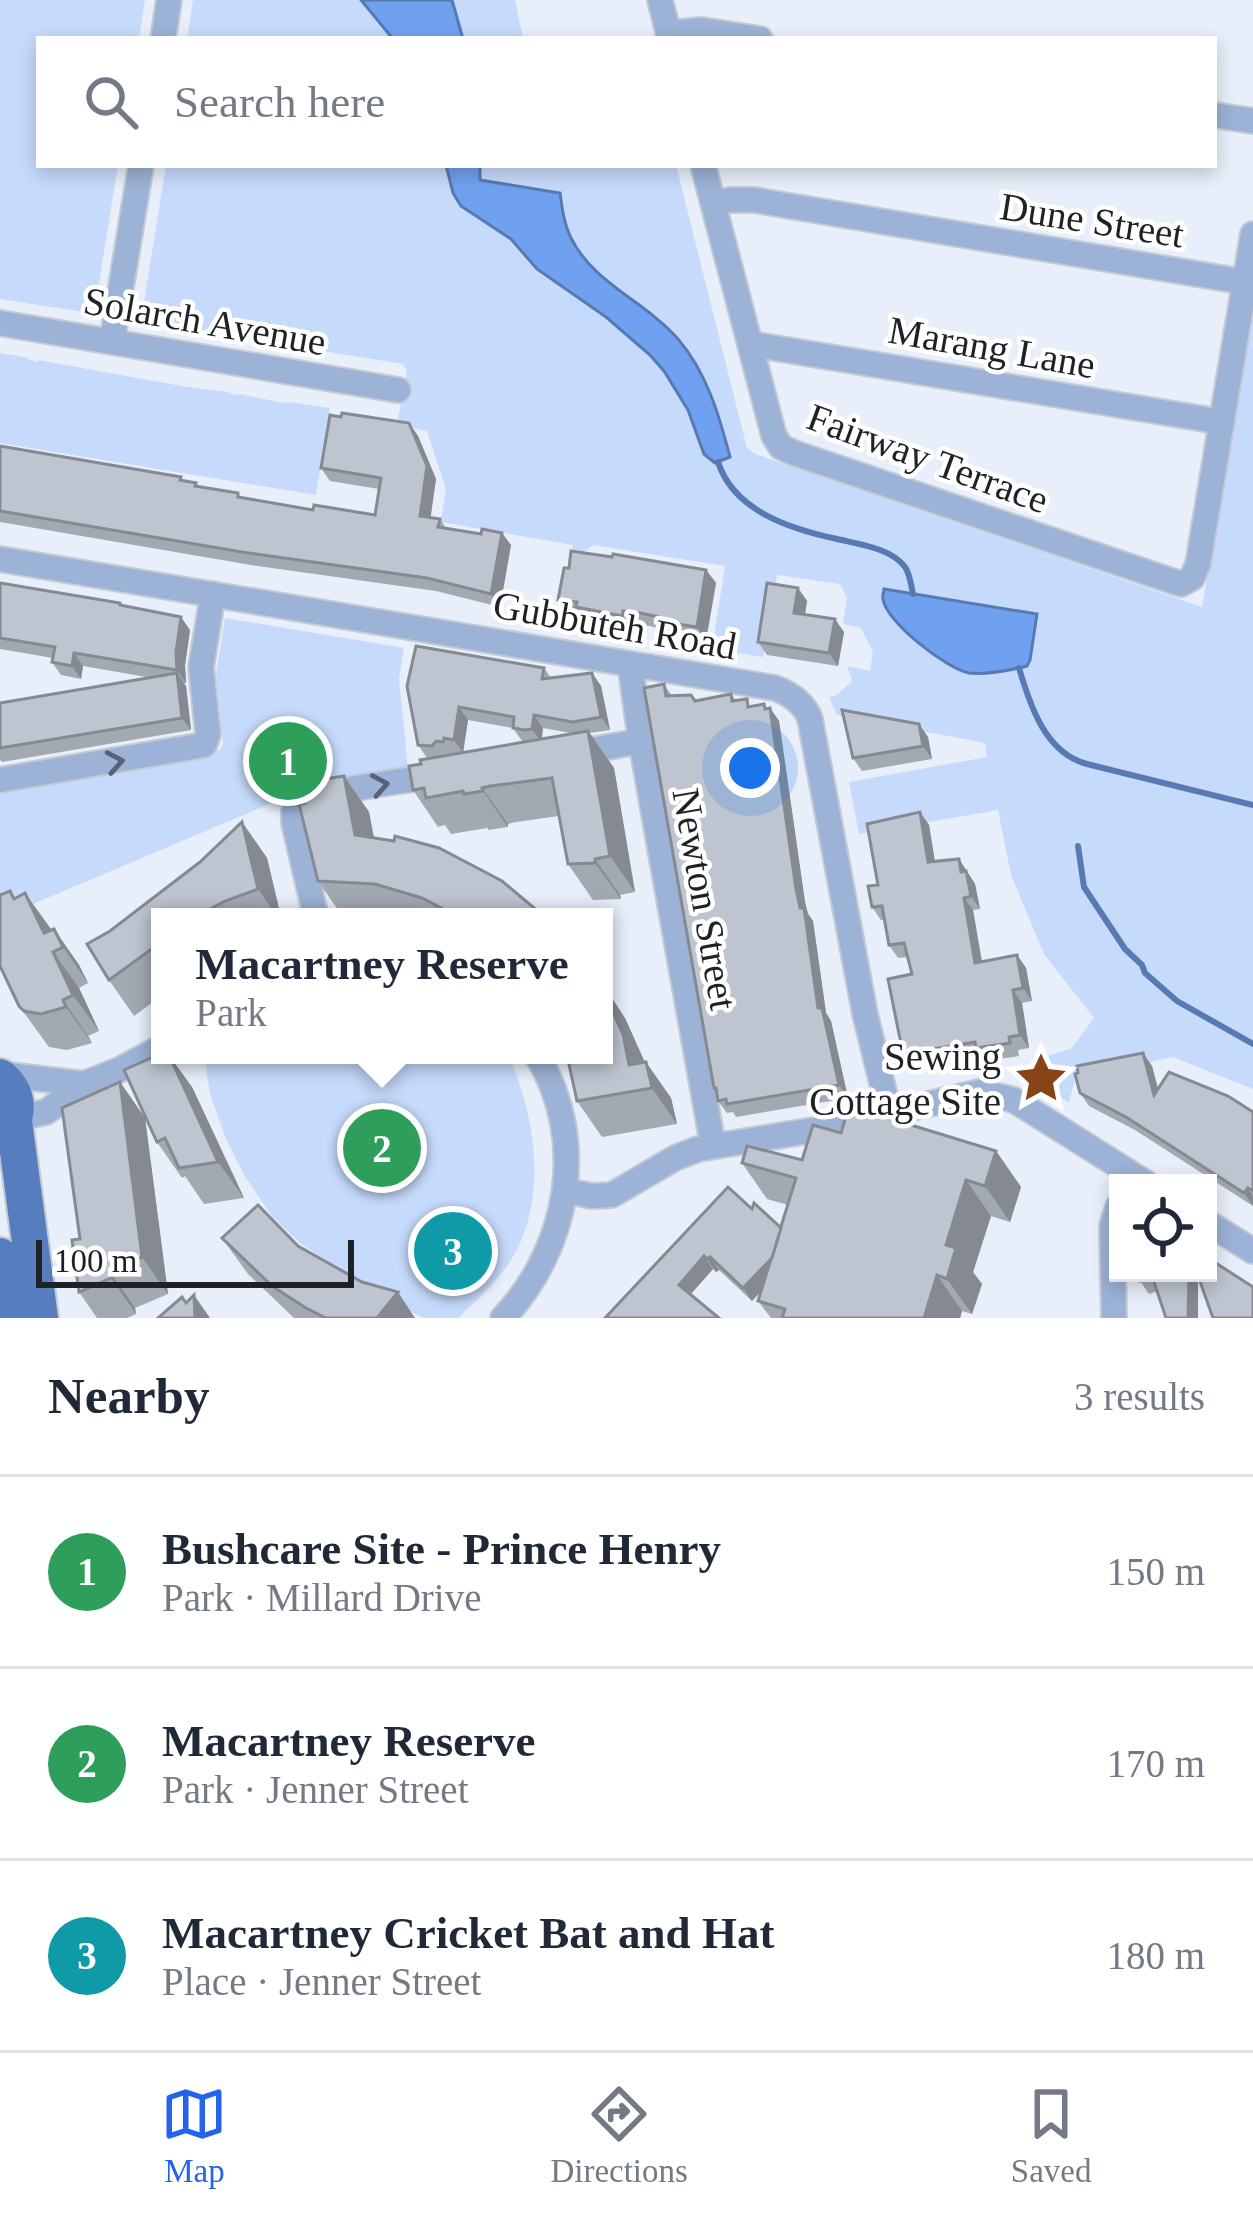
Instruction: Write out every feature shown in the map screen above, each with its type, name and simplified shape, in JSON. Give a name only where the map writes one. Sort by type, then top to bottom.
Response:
[{"type":"main road","points":[[0,1076],[15,1096],[9,1126],[40,1318]]},
{"type":"main road","points":[[0,1260],[4,1318]]},
{"type":"street","points":[[163,36],[169,0]]},
{"type":"street","points":[[661,0],[669,36],[702,30],[741,36]]},
{"type":"street","points":[[1217,116],[1253,122]]},
{"type":"street","points":[[112,342],[141,168]]},
{"type":"street","name":"Fairway Terrace","points":[[704,168],[774,436],[785,449],[1185,584],[1198,564],[1222,422]]},
{"type":"street","name":"Dune Street","points":[[713,203],[749,199],[1245,282]]},
{"type":"street","points":[[1222,422],[1253,234]]},
{"type":"street","name":"Solarch Avenue","points":[[0,323],[398,390]]},
{"type":"street","name":"Marang Lane","points":[[751,344],[1222,422]]},
{"type":"street","name":"Gubbuteh Road","points":[[0,559],[775,688],[791,695],[808,714],[865,1014],[889,1112]]},
{"type":"street","points":[[0,780],[204,746],[208,734],[201,667],[213,594]]},
{"type":"street","name":"Newton Street","points":[[630,664],[713,1146]]},
{"type":"street","points":[[554,756],[641,742]]},
{"type":"street","points":[[314,908],[294,823],[300,803],[321,795],[463,771]]},
{"type":"street","points":[[9,1126],[46,1112],[84,1084],[151,1053]]},
{"type":"street","points":[[503,1318],[530,1286],[545,1256],[566,1191],[562,1119],[542,1064]]},
{"type":"street","points":[[0,1076],[84,1084]]},
{"type":"street","points":[[566,1191],[612,1195],[675,1158],[713,1146],[826,1128],[975,1092],[1014,1100],[1130,1174]]},
{"type":"street","points":[[1217,1229],[1253,1251]]},
{"type":"street","points":[[1113,1282],[1114,1318]]},
{"type":"shaded area","points":[[0,0],[145,0],[139,36],[36,36],[36,168],[118,168],[95,308],[90,313],[0,299]]},
{"type":"shaded area","points":[[193,0],[515,0],[522,36],[187,36]]},
{"type":"shaded area","points":[[166,168],[677,168],[747,448],[1202,607],[1253,311],[1253,1089],[1173,1057],[1076,1075],[1069,1103],[1037,1081],[1036,1060],[1072,1048],[1094,1018],[1044,954],[1011,875],[998,810],[859,834],[849,782],[987,757],[985,743],[837,715],[829,697],[852,681],[847,666],[870,671],[873,652],[861,628],[843,624],[847,598],[840,584],[777,575],[763,657],[712,649],[725,566],[593,545],[570,562],[573,545],[441,522],[446,489],[427,431],[397,425],[407,371],[403,364],[141,322]]},
{"type":"shaded area","points":[[0,353],[330,408],[316,495],[0,443]]},
{"type":"shaded area","points":[[225,618],[404,648],[399,679],[408,769],[302,788],[288,800],[0,918],[0,789],[220,750],[216,674]]},
{"type":"shaded area","points":[[205,1064],[512,1064],[525,1102],[534,1155],[531,1207],[514,1255],[458,1318],[424,1318],[378,1295],[300,1243],[272,1216],[244,1175],[210,1094]]},
{"type":"water","points":[[361,0],[452,0],[462,36],[391,36]]},
{"type":"water","points":[[447,168],[480,168],[480,180],[560,193],[571,238],[592,268],[665,326],[688,352],[711,395],[730,457],[715,463],[704,454],[688,410],[650,355],[537,269],[511,239],[461,206]]},
{"type":"water","points":[[884,589],[1037,614],[1027,666],[998,672],[959,670],[895,620],[883,599]]},
{"type":"building","points":[[342,413],[409,423],[427,466],[420,516],[440,519],[438,527],[502,533],[491,594],[427,578],[0,511],[0,446],[181,477],[195,486],[238,493],[238,497],[375,515],[381,478],[321,468],[330,415],[341,417]]},
{"type":"building","points":[[571,551],[706,570],[697,627],[558,600]]},
{"type":"building","points":[[0,583],[181,617],[177,670],[74,653],[72,666],[52,662],[55,647],[0,638]]},
{"type":"building","points":[[767,583],[798,588],[794,613],[835,619],[829,653],[758,642]]},
{"type":"building","points":[[416,646],[544,668],[542,679],[592,673],[601,717],[573,722],[534,715],[532,729],[525,730],[513,728],[514,717],[459,707],[454,740],[418,745],[407,686]]},
{"type":"building","points":[[177,673],[182,718],[0,748],[0,703]]},
{"type":"building","points":[[664,684],[666,696],[691,695],[695,701],[731,694],[732,701],[747,699],[748,707],[764,704],[765,709],[770,708],[796,889],[800,908],[804,908],[818,1008],[822,1008],[839,1085],[727,1104],[726,1099],[718,1101],[644,688]]},
{"type":"building","points":[[842,710],[919,724],[923,746],[853,758]]},
{"type":"building","points":[[588,731],[610,856],[595,859],[595,863],[568,864],[552,778],[426,798],[424,788],[413,790],[409,766],[421,764],[420,760]]},
{"type":"building","points":[[344,776],[355,835],[394,841],[395,836],[439,848],[502,881],[534,908],[441,908],[375,884],[318,881],[299,804],[305,803],[300,783]]},
{"type":"building","points":[[920,812],[928,862],[959,859],[961,872],[966,871],[971,896],[964,898],[975,963],[1017,955],[1023,988],[1013,990],[1020,1035],[1009,1037],[1010,1043],[976,1048],[975,1042],[903,1054],[888,979],[912,974],[904,943],[889,945],[882,906],[872,907],[868,886],[878,885],[867,824]]},
{"type":"building","points":[[242,822],[258,889],[212,908],[151,908],[151,950],[109,980],[87,944],[200,862]]},
{"type":"building","points":[[10,891],[14,899],[25,893],[44,933],[54,929],[63,947],[53,952],[73,995],[63,1000],[66,1007],[41,1014],[19,1006],[0,966],[0,895]]},
{"type":"building","points":[[613,1012],[629,1065],[646,1062],[652,1088],[577,1101],[569,1064],[613,1064]]},
{"type":"building","points":[[1143,1053],[1154,1095],[1169,1072],[1228,1096],[1253,1112],[1253,1191],[1248,1188],[1244,1193],[1080,1093],[1077,1066]]},
{"type":"building","points":[[151,1058],[151,1064],[173,1064],[218,1162],[179,1168],[165,1138],[157,1142],[124,1070]]},
{"type":"building","points":[[120,1082],[142,1257],[79,1292],[72,1240],[80,1239],[62,1108]]},
{"type":"building","points":[[849,1106],[996,1151],[985,1186],[966,1180],[946,1245],[956,1248],[947,1279],[937,1275],[924,1318],[782,1318],[785,1309],[758,1301],[796,1178],[742,1163],[747,1146],[802,1160],[813,1125],[841,1133]]},
{"type":"building","points":[[728,1187],[781,1228],[772,1258],[743,1288],[704,1256],[679,1285],[719,1318],[605,1318]]},
{"type":"building","points":[[258,1205],[298,1246],[362,1282],[398,1292],[377,1318],[326,1318],[306,1308],[272,1286],[222,1238]]},
{"type":"building","points":[[1217,1264],[1253,1287],[1253,1318],[1213,1318],[1200,1282],[1217,1282]]},
{"type":"building","points":[[1154,1282],[1189,1282],[1188,1318],[1166,1318]]},
{"type":"building","points":[[194,1295],[195,1318],[158,1318],[182,1297],[186,1303]]},
{"type":"waterway","points":[[718,462],[737,493],[766,515],[801,530],[891,555],[907,570],[913,594]]},
{"type":"waterway","points":[[1019,668],[1041,726],[1072,758],[1253,805]]},
{"type":"waterway","points":[[1078,846],[1084,887],[1145,973],[1177,1001],[1253,1044]]},
{"type":"place","name":"Bushcare Site - Prince Henry","points":[[288,761]]},
{"type":"place","name":"Sewing Cottage Site","points":[[1041,1078]]},
{"type":"place","name":"Macartney Reserve","points":[[382,1148]]},
{"type":"place","name":"Macartney Cricket Bat and Hat","points":[[453,1251]]}]
